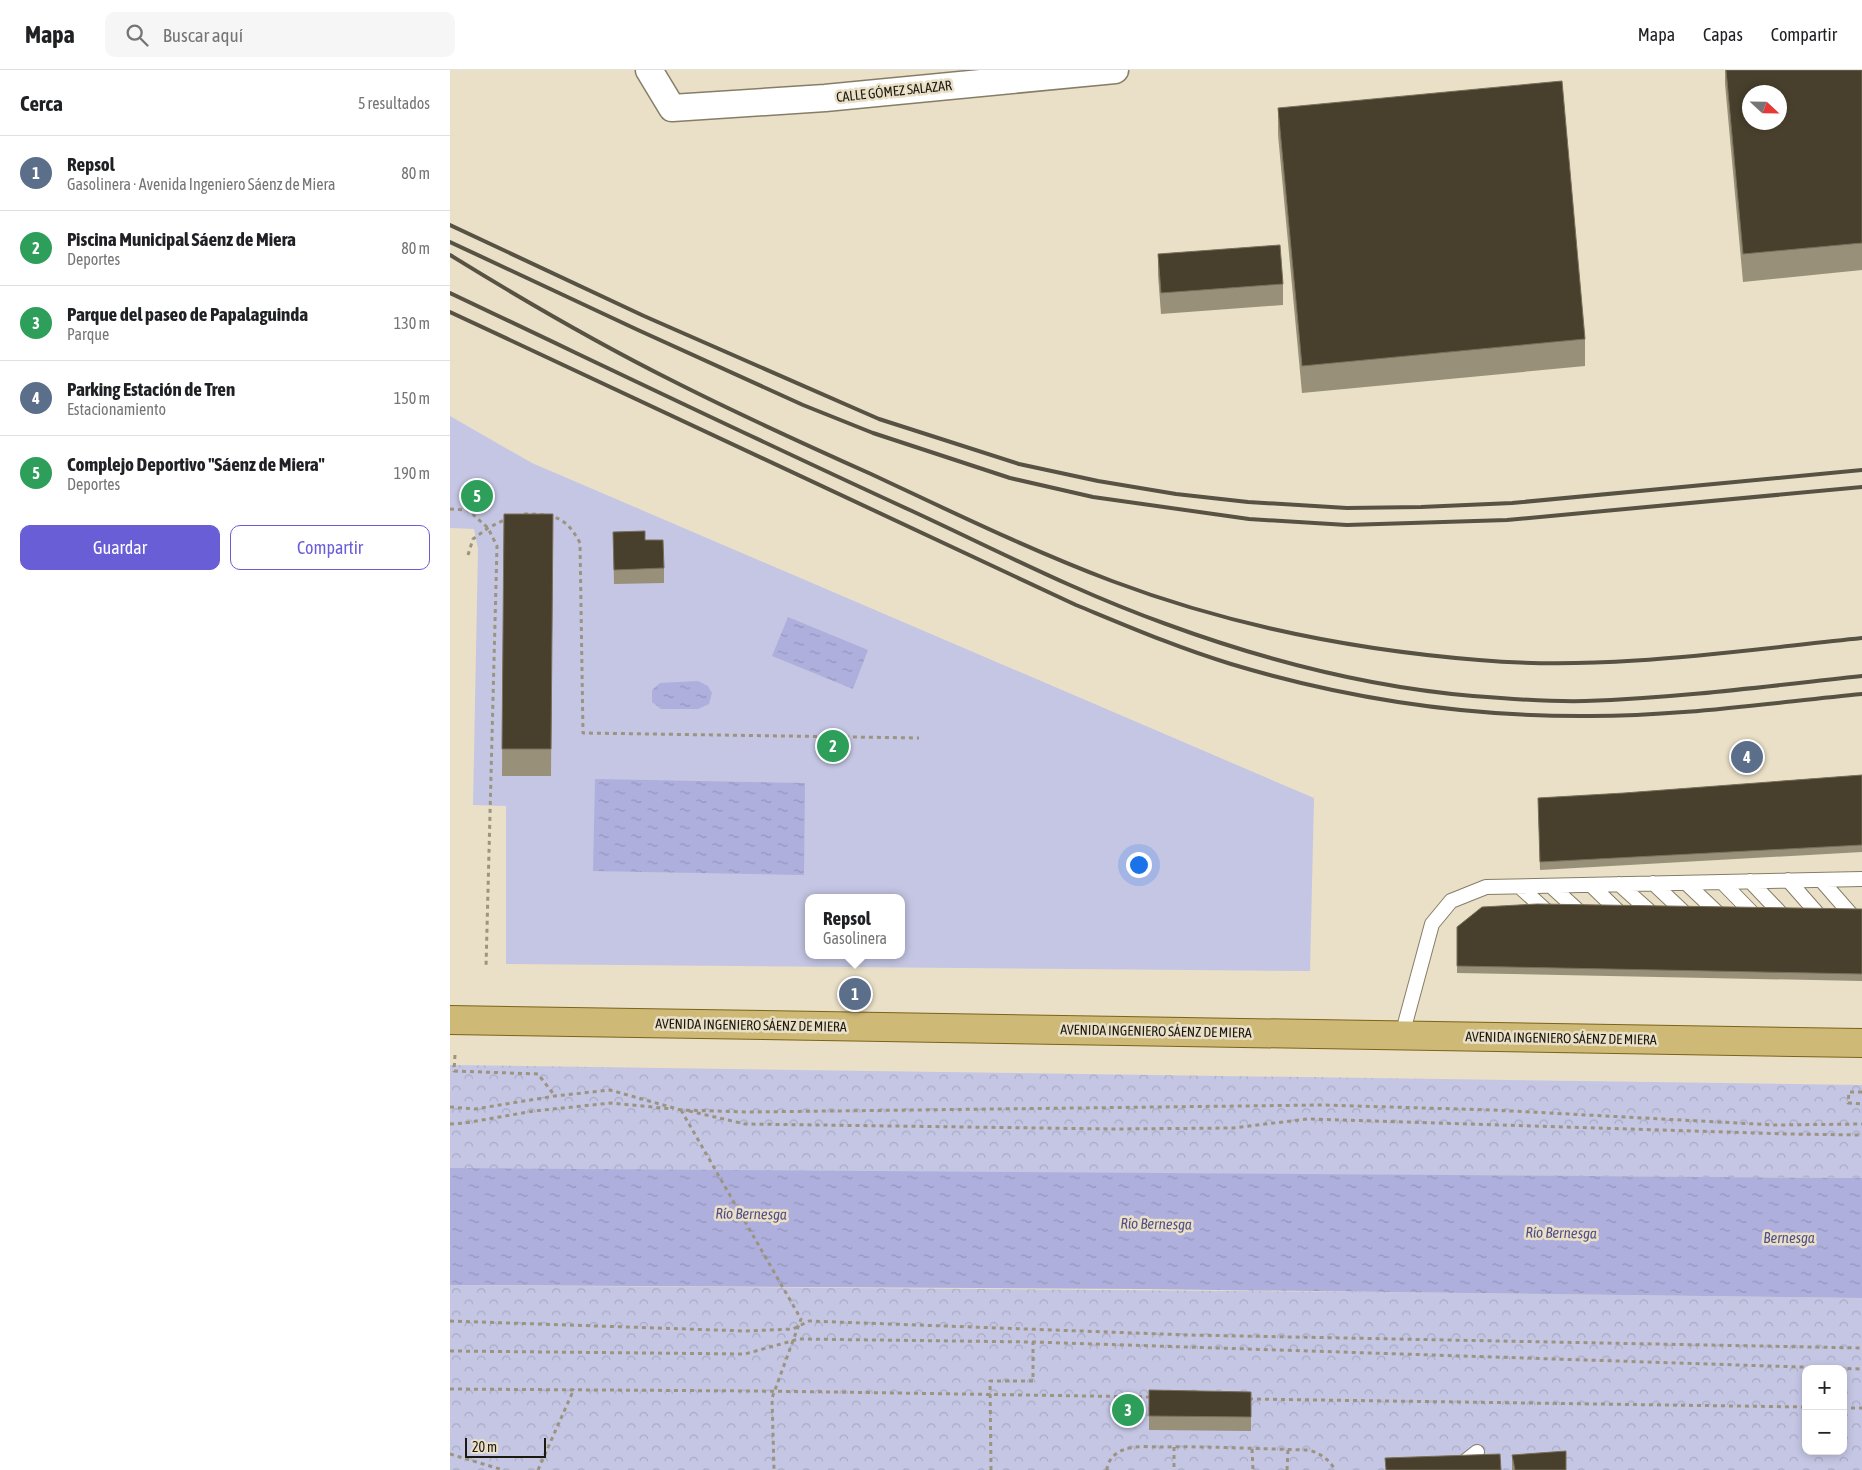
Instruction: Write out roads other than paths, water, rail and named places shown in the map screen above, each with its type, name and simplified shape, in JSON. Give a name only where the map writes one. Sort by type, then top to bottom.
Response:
[{"type":"main road","name":"AVENIDA INGENIERO SÁENZ DE MIERA","points":[[450,1020],[1862,1042]]},
{"type":"street","name":"CALLE GÓMEZ SALAZAR","points":[[649,70],[672,108],[825,98],[1115,70]]},
{"type":"lane","points":[[1402,1035],[1432,924],[1450,901],[1486,888],[1857,879],[1862,890]]},
{"type":"lane","points":[[1788,880],[1833,931]]},
{"type":"lane","points":[[1821,880],[1862,927]]},
{"type":"lane","points":[[1750,881],[1798,930]]},
{"type":"lane","points":[[1722,882],[1769,931]]},
{"type":"lane","points":[[1686,883],[1736,930]]},
{"type":"lane","points":[[1619,884],[1671,930]]},
{"type":"lane","points":[[1653,884],[1703,930]]},
{"type":"lane","points":[[1591,885],[1631,924]]},
{"type":"lane","points":[[1551,886],[1592,924]]},
{"type":"lane","points":[[1520,887],[1560,924]]},
{"type":"lane","points":[[1448,1468],[1457,1468],[1477,1452]]},
{"type":"water","points":[[788,617],[868,650],[853,689],[772,656]]},
{"type":"water","points":[[698,681],[708,686],[712,693],[709,704],[698,709],[661,709],[652,702],[652,690],[660,683]]},
{"type":"water","points":[[595,779],[805,783],[804,875],[593,871]]},
{"type":"water","name":"Bernesga","points":[[450,1168],[1862,1178],[1862,1298],[1141,1289],[450,1285]]},
{"type":"railway","points":[[450,225],[644,316],[879,419],[1019,464],[1098,481],[1176,494],[1248,502],[1347,508],[1421,507],[1512,503],[1862,470]]},
{"type":"railway","points":[[450,242],[803,405],[873,433],[1010,478],[1093,497],[1249,519],[1347,525],[1507,520],[1862,487]]},
{"type":"railway","points":[[450,255],[533,305],[645,367],[747,417],[990,530],[1112,581],[1156,597],[1247,623],[1385,650],[1432,656],[1527,663],[1575,663],[1670,658],[1862,638]]},
{"type":"railway","points":[[450,293],[1101,599],[1203,637],[1279,660],[1356,679],[1434,692],[1557,701],[1689,694],[1862,676]]},
{"type":"railway","points":[[450,312],[1076,605],[1192,651],[1274,676],[1404,703],[1448,709],[1536,715],[1616,716],[1651,714],[1722,709],[1862,694]]},
{"type":"place","name":"Complejo Deportivo \"Sáenz de Miera\"","points":[[477,496]]},
{"type":"place","name":"Piscina Municipal Sáenz de Miera","points":[[833,746]]},
{"type":"place","name":"Parking Estación de Tren","points":[[1747,757]]},
{"type":"place","name":"Repsol","points":[[855,994]]},
{"type":"place","name":"Parque del paseo de Papalaguinda","points":[[1128,1410]]},
{"type":"water label","name":"Río Bernesga","points":[[751,1214]]},
{"type":"water label","name":"Río Bernesga","points":[[1156,1224]]},
{"type":"water label","name":"Río Bernesga","points":[[1561,1233]]}]
